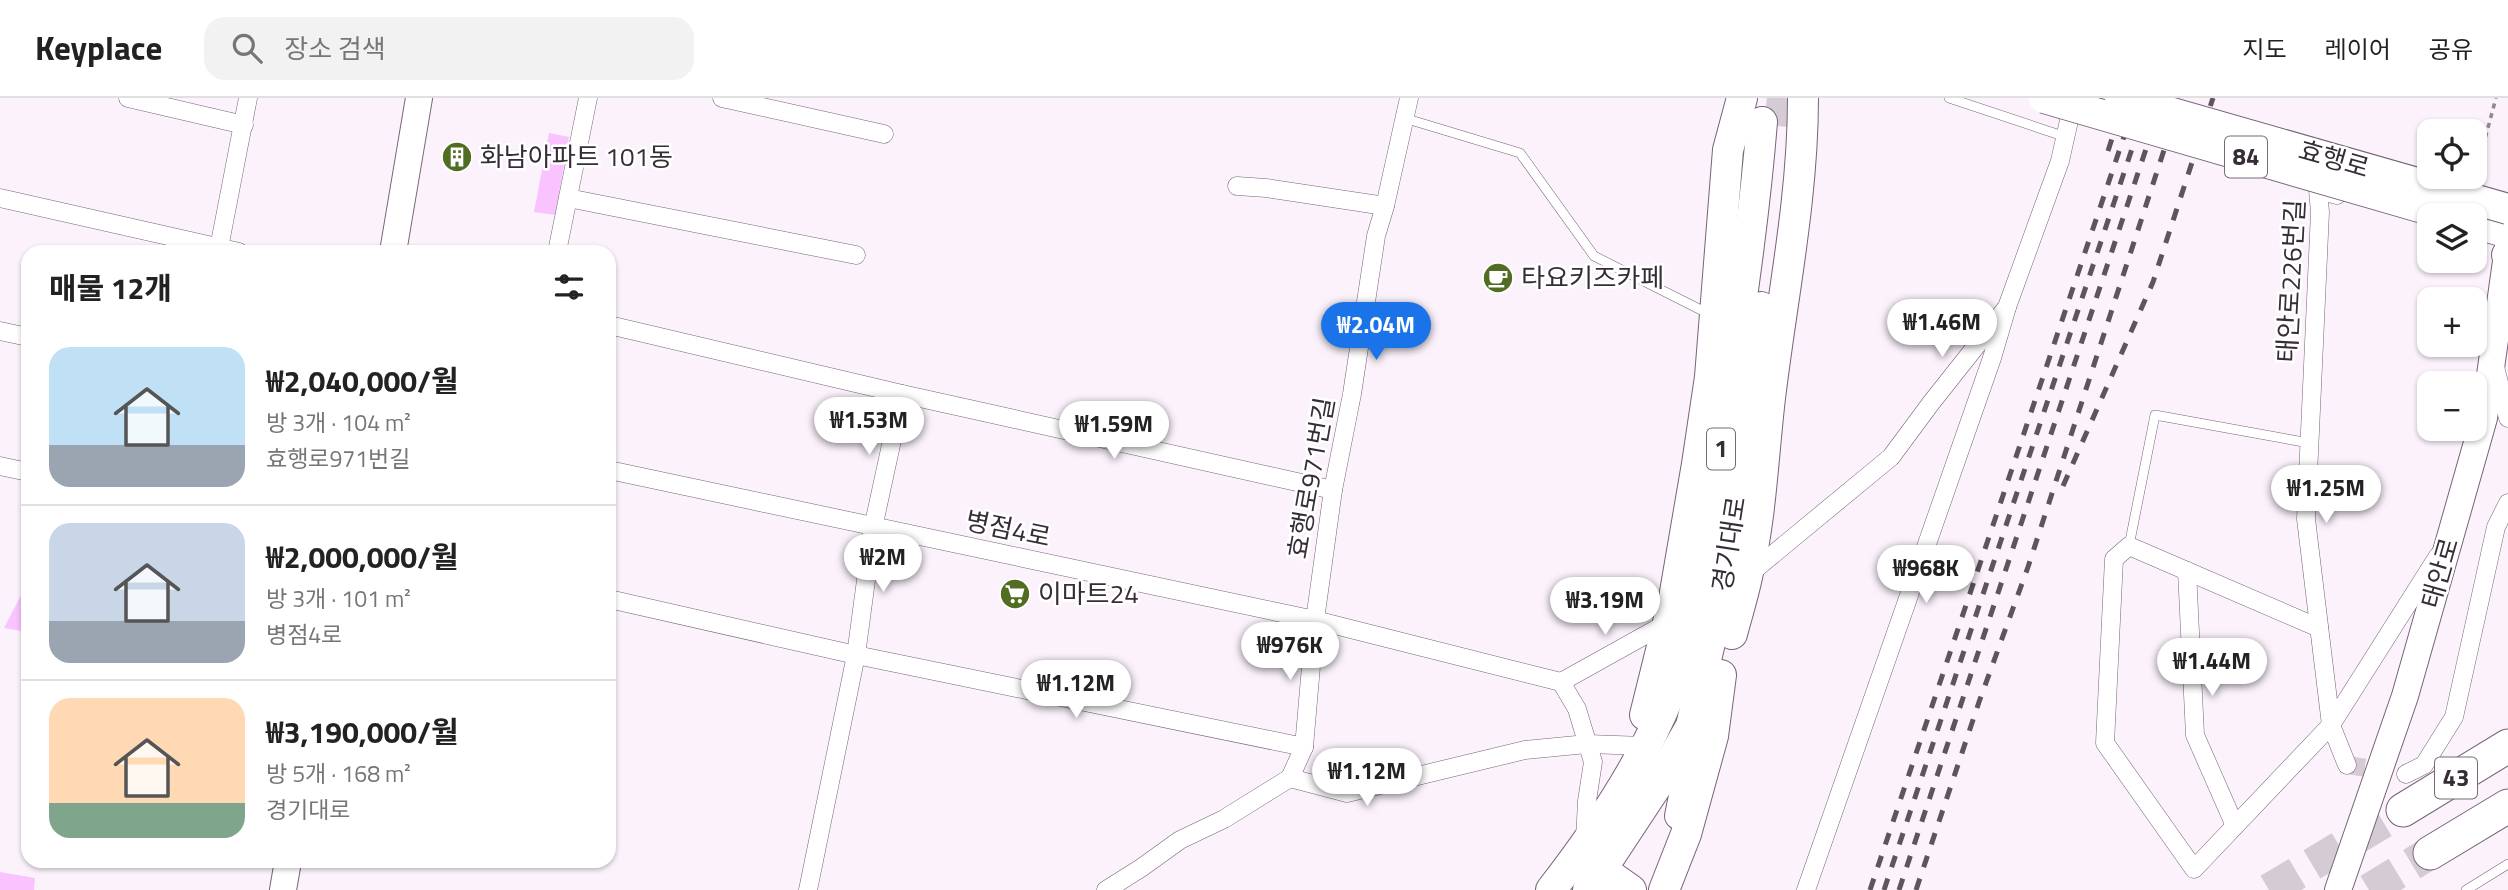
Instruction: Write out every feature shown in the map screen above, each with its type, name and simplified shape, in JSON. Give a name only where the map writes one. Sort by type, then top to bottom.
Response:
[{"type":"highway","name":"43","points":[[2403,810],[2508,746]]},
{"type":"highway","name":"43","points":[[2430,853],[2508,806]]},
{"type":"main road","name":"경기대로","points":[[1639,752],[1652,680],[1674,598],[1697,464],[1710,377],[1728,150],[1742,98]]},
{"type":"main road","points":[[1664,890],[1686,834],[1713,736],[1721,675],[1748,576],[1790,256],[1803,141],[1803,98]]},
{"type":"main road","name":"84","points":[[2044,98],[2417,206]]},
{"type":"main road","name":"효행로","points":[[2120,98],[2508,209]]},
{"type":"main road","name":"경기대로","points":[[1552,890],[1584,847],[1639,752],[1677,673],[1698,597],[1770,124],[1758,333],[1729,559],[1691,726],[1658,784],[1590,887]]},
{"type":"main road","points":[[2487,232],[2508,247]]},
{"type":"main road","points":[[1691,726],[1721,675]]},
{"type":"main road","points":[[1590,887],[1614,878],[1631,890]]},
{"type":"street","points":[[128,98],[244,125]]},
{"type":"street","points":[[220,245],[248,98]]},
{"type":"street","points":[[394,245],[419,98]]},
{"type":"street","points":[[558,245],[588,98]]},
{"type":"street","points":[[722,98],[884,134]]},
{"type":"street","name":"효행로971번길","points":[[1315,620],[1376,236],[1409,98]]},
{"type":"street","points":[[1806,890],[1992,358],[2066,137],[2074,98]]},
{"type":"street","points":[[1237,186],[1385,206]]},
{"type":"street","name":"태안로226번길","points":[[2347,765],[2331,724],[2306,519],[2320,212],[2318,190],[2417,218]]},
{"type":"street","points":[[0,198],[206,245]]},
{"type":"street","points":[[568,198],[856,255]]},
{"type":"street","points":[[2487,238],[2508,247]]},
{"type":"street","name":"태안로","points":[[2338,890],[2405,696],[2484,418],[2508,247]]},
{"type":"street","points":[[1748,576],[1891,457],[2007,307]]},
{"type":"street","points":[[616,327],[902,394],[1334,490]]},
{"type":"street","points":[[0,331],[21,336]]},
{"type":"street","points":[[2493,360],[2508,418]]},
{"type":"street","points":[[808,890],[856,655],[873,528],[902,394]]},
{"type":"street","points":[[0,466],[21,470]]},
{"type":"street","name":"병점4로","points":[[616,472],[1315,620],[1561,682]]},
{"type":"street","points":[[2406,774],[2424,765],[2454,717],[2496,527],[2508,503]]},
{"type":"street","points":[[2319,628],[2129,546],[2114,559],[2105,743],[2194,869],[2331,724],[2450,539]]},
{"type":"street","points":[[2187,571],[2195,735],[2235,827]]},
{"type":"street","points":[[616,601],[856,655],[1304,747]]},
{"type":"street","points":[[1106,890],[1180,840],[1224,819],[1290,778],[1304,747],[1315,620]]},
{"type":"street","points":[[1584,847],[1593,762],[1577,709],[1561,682],[1667,623]]},
{"type":"street","points":[[1664,890],[1691,751],[1691,726]]},
{"type":"street","points":[[1290,778],[1347,793],[1525,750],[1587,744],[1639,752]]},
{"type":"street","points":[[283,890],[287,868]]},
{"type":"lane","points":[[1949,98],[2066,137]]},
{"type":"lane","points":[[1404,118],[1520,153],[1594,256],[1715,318]]},
{"type":"lane","points":[[2129,546],[2155,415],[2309,443]]},
{"type":"lane","points":[[2466,890],[2508,864]]},
{"type":"path","points":[[2487,132],[2496,98]]},
{"type":"shaded area","points":[[549,133],[569,137],[555,215],[534,212]]},
{"type":"shaded area","points":[[21,595],[21,631],[4,628]]},
{"type":"shaded area","points":[[0,872],[35,878],[34,890],[0,890]]},
{"type":"tunnel","points":[[1779,126],[1782,98]]},
{"type":"tunnel","points":[[2347,765],[2406,774]]},
{"type":"tunnel","points":[[2269,890],[2403,810]]},
{"type":"tunnel","points":[[2369,890],[2430,853]]},
{"type":"railway","points":[[2108,151],[2125,98]]},
{"type":"railway","points":[[1870,890],[2137,98]]},
{"type":"railway","points":[[1884,890],[2149,98]]},
{"type":"railway","points":[[1899,890],[2163,98]]},
{"type":"railway","points":[[1916,890],[2028,567],[2181,98]]},
{"type":"railway","points":[[2063,486],[2153,282],[2213,98]]},
{"type":"place","name":"화남아파트 101동","points":[[457,157]]},
{"type":"place","name":"타요키즈카페","points":[[1498,278]]},
{"type":"place","name":"이마트24","points":[[1015,594]]}]
